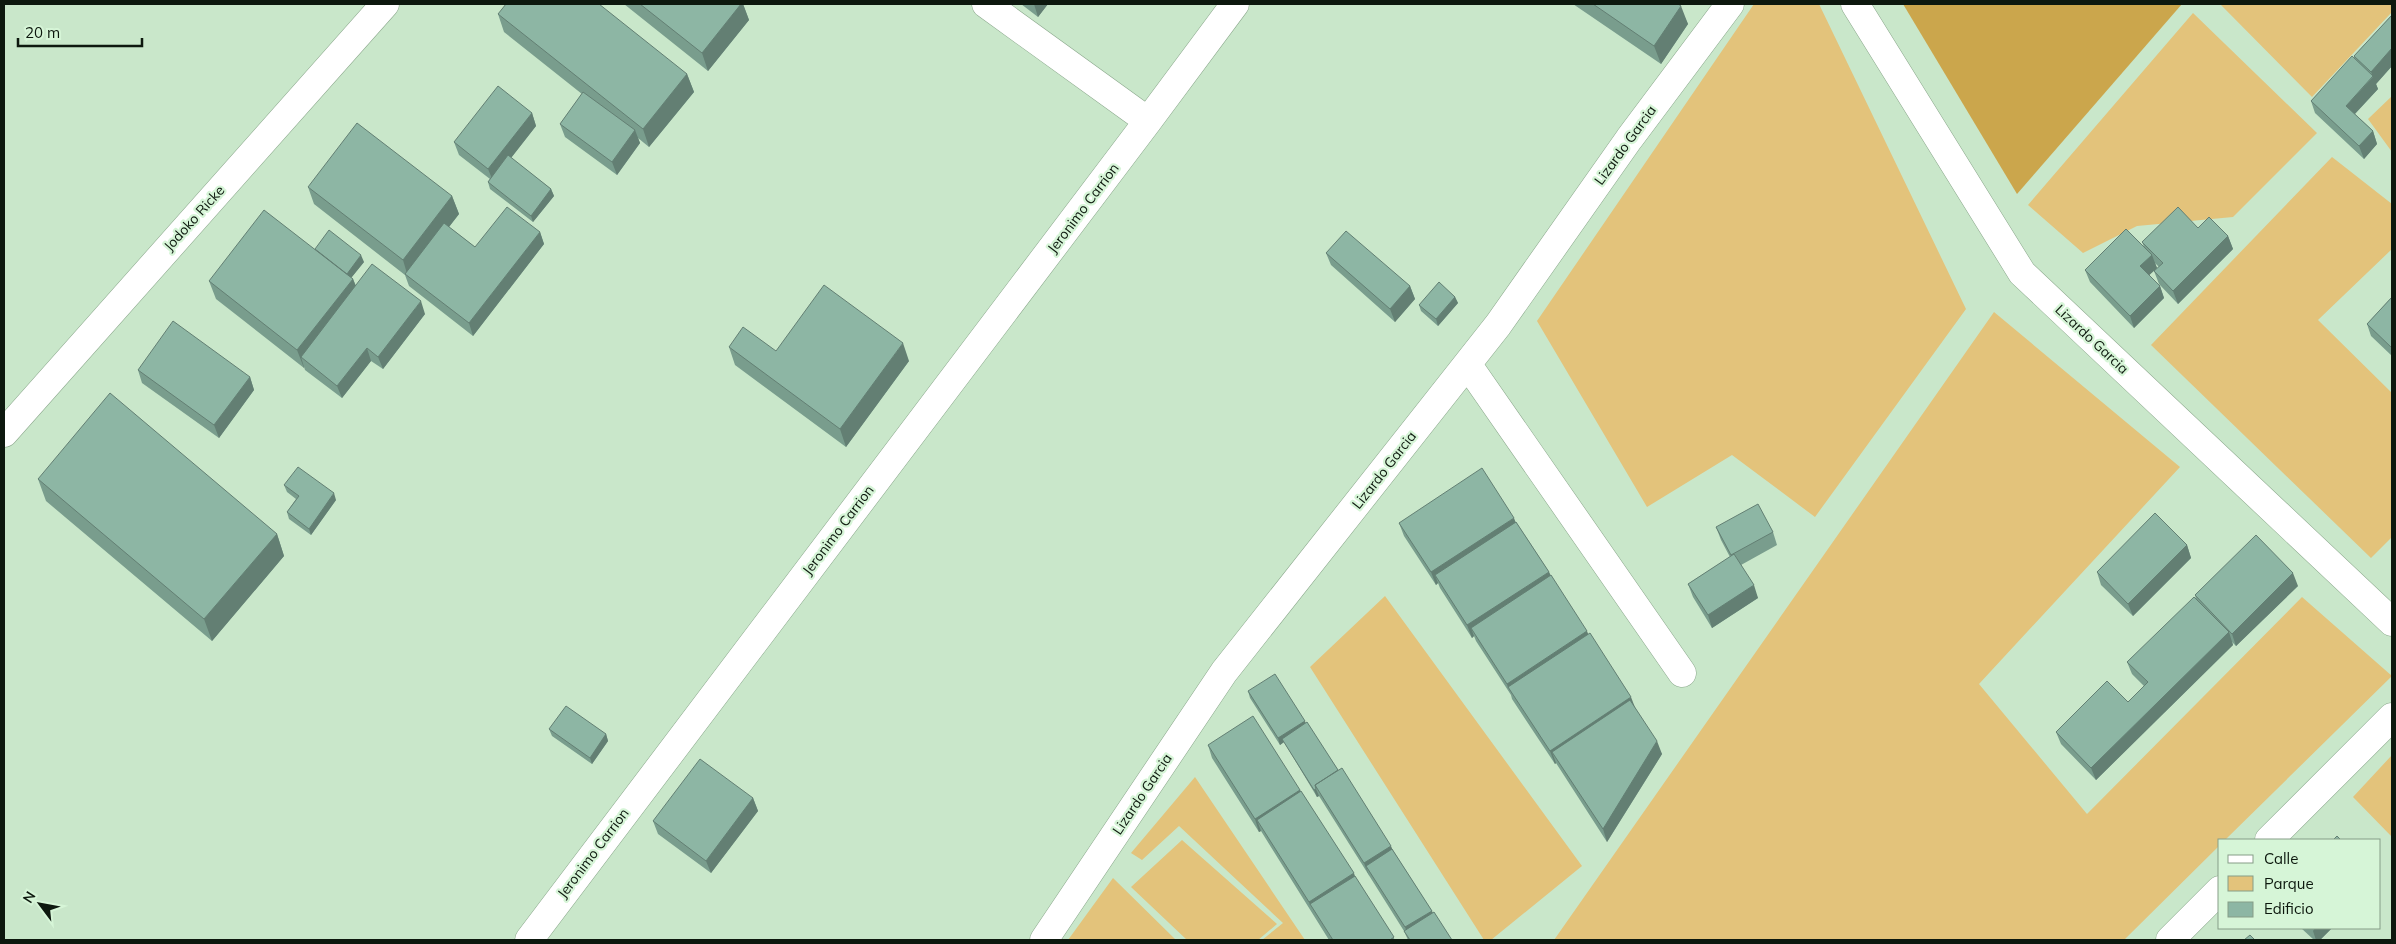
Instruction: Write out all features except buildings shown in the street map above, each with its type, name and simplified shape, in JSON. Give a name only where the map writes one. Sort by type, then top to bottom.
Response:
[{"type":"street","name":"Jodoko Ricke","points":[[4,433],[385,4]]},
{"type":"street","points":[[986,4],[1148,121]]},
{"type":"street","name":"Jeronimo Carrion","points":[[529,940],[1235,4]]},
{"type":"street","name":"Lizardo Garcia","points":[[1044,940],[1224,672],[1468,365],[1629,140],[1730,4]]},
{"type":"street","name":"Lizardo Garcia","points":[[1855,4],[2022,272],[2392,622]]},
{"type":"street","points":[[1468,365],[1682,673]]},
{"type":"street","points":[[2270,839],[2392,717]]},
{"type":"street","points":[[2170,940],[2218,892]]},
{"type":"green space","points":[[1754,4],[1819,4],[1966,309],[1815,517],[1732,455],[1647,507],[1537,321]]},
{"type":"green space","points":[[2220,4],[2392,4],[2392,12],[2312,97]]},
{"type":"green space","points":[[2193,13],[2317,133],[2233,217],[2137,226],[2083,253],[2028,205]]},
{"type":"green space","points":[[2392,96],[2392,152],[2368,119]]},
{"type":"green space","points":[[2332,157],[2392,204],[2392,249],[2318,320],[2392,393],[2392,537],[2371,558],[2151,345]]},
{"type":"green space","points":[[1994,312],[2180,467],[1979,684],[2087,814],[2302,597],[2392,676],[2226,839],[2218,839],[2218,847],[2124,940],[1554,940]]},
{"type":"green space","points":[[1385,596],[1582,866],[1491,940],[1484,940],[1310,667]]},
{"type":"green space","points":[[2392,755],[2392,837],[2353,797]]},
{"type":"green space","points":[[1195,777],[1305,940],[1262,940],[1283,923],[1179,826],[1142,860],[1131,853]]},
{"type":"green space","points":[[1182,840],[1277,924],[1258,940],[1187,940],[1131,887]]},
{"type":"green space","points":[[1113,878],[1176,940],[1068,940]]},
{"type":"shaded area","points":[[1903,4],[2182,4],[2017,194]]}]
